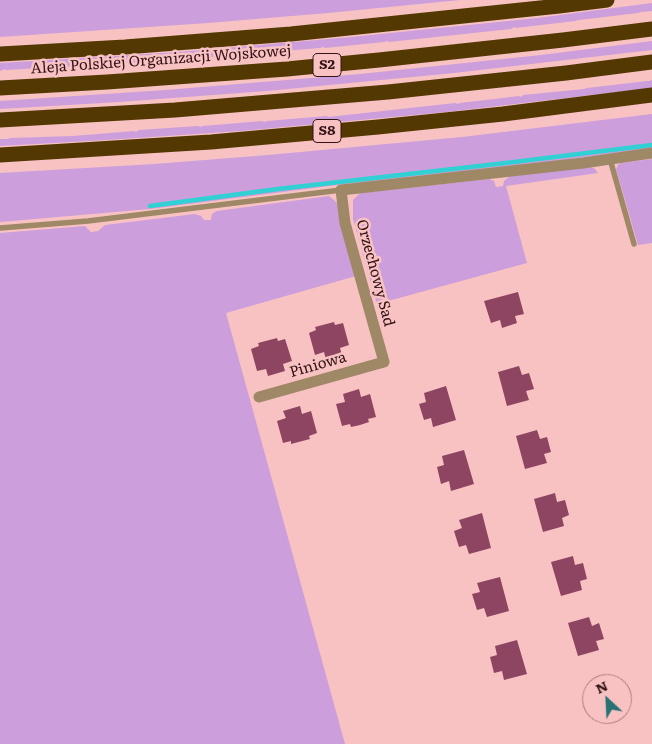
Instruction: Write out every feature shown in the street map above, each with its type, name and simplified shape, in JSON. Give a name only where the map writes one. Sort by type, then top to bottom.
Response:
[{"type":"highway","points":[[0,54],[125,47],[291,34],[512,12],[608,0]]},
{"type":"highway","name":"Aleja Polskiej Organizacji Wojskowej","points":[[0,88],[117,82],[287,69],[554,41],[652,28]]},
{"type":"highway","name":"S2","points":[[0,120],[174,110],[378,93],[652,62]]},
{"type":"highway","name":"S8","points":[[0,155],[212,142],[378,127],[512,113],[652,95]]},
{"type":"street","points":[[341,190],[652,153]]},
{"type":"street","name":"Orzechowy Sad","points":[[341,190],[346,222],[384,362]]},
{"type":"street","name":"Piniowa","points":[[259,397],[384,362]]},
{"type":"lane","points":[[610,159],[634,244]]},
{"type":"lane","points":[[0,228],[88,221],[341,190]]},
{"type":"shaded area","points":[[0,0],[460,0],[208,23],[0,37]]},
{"type":"shaded area","points":[[652,3],[652,11],[389,42],[134,63],[5,69],[0,71],[0,63],[178,52],[351,37],[537,18]]},
{"type":"shaded area","points":[[652,41],[652,50],[454,73],[267,91],[0,109],[0,101],[360,74]]},
{"type":"shaded area","points":[[652,80],[652,88],[447,112],[241,131],[0,146],[0,139],[136,132],[139,130],[328,117],[521,97],[523,95]]},
{"type":"shaded area","points":[[652,114],[652,148],[150,209],[0,222],[0,173],[268,155],[462,137]]},
{"type":"shaded area","points":[[652,159],[652,243],[638,245],[616,169],[621,163]]},
{"type":"shaded area","points":[[591,167],[598,173],[506,186],[527,263],[377,304],[353,219],[353,200],[360,193],[489,179],[494,181],[496,187],[503,186],[504,181],[510,176]]},
{"type":"shaded area","points":[[329,196],[337,203],[356,276],[226,313],[345,744],[0,744],[0,233],[85,226],[91,232],[98,231],[105,225],[195,214],[201,216],[204,220],[211,220],[212,214],[217,211]]},
{"type":"building","points":[[518,292],[524,314],[515,316],[517,323],[502,328],[500,320],[491,323],[484,301]]},
{"type":"building","points":[[334,322],[335,325],[343,323],[349,345],[340,348],[342,355],[326,360],[324,352],[315,355],[309,333],[316,330],[315,327]]},
{"type":"building","points":[[277,338],[278,341],[285,339],[292,361],[283,364],[285,371],[268,376],[266,369],[257,371],[251,349],[259,346],[258,343]]},
{"type":"building","points":[[519,366],[522,375],[529,373],[534,389],[526,391],[529,400],[507,406],[498,372]]},
{"type":"building","points":[[446,386],[456,420],[433,427],[431,418],[424,420],[419,404],[426,402],[424,393]]},
{"type":"building","points":[[359,389],[361,397],[370,394],[376,417],[368,419],[369,422],[360,425],[351,427],[350,424],[342,426],[336,404],[345,402],[343,394]]},
{"type":"building","points":[[300,406],[302,414],[311,411],[317,433],[309,436],[310,439],[291,444],[291,441],[283,443],[277,421],[286,418],[283,411]]},
{"type":"building","points":[[537,430],[540,439],[547,437],[551,452],[544,454],[547,463],[525,469],[516,436]]},
{"type":"building","points":[[464,450],[474,484],[451,491],[449,481],[441,484],[437,467],[444,465],[442,456]]},
{"type":"building","points":[[555,493],[557,502],[565,500],[569,515],[562,518],[564,526],[543,532],[534,499]]},
{"type":"building","points":[[482,513],[491,548],[469,554],[466,545],[459,547],[454,531],[462,528],[459,520]]},
{"type":"building","points":[[573,556],[575,565],[583,563],[587,579],[580,581],[582,590],[561,596],[551,562]]},
{"type":"building","points":[[500,577],[509,611],[487,617],[484,608],[477,610],[472,594],[480,592],[477,583]]},
{"type":"building","points":[[589,617],[592,626],[599,623],[604,639],[596,641],[599,650],[578,656],[568,623]]},
{"type":"building","points":[[517,640],[527,674],[504,680],[502,671],[494,673],[490,657],[497,655],[495,646]]},
{"type":"waterway","points":[[150,206],[652,145]]}]
